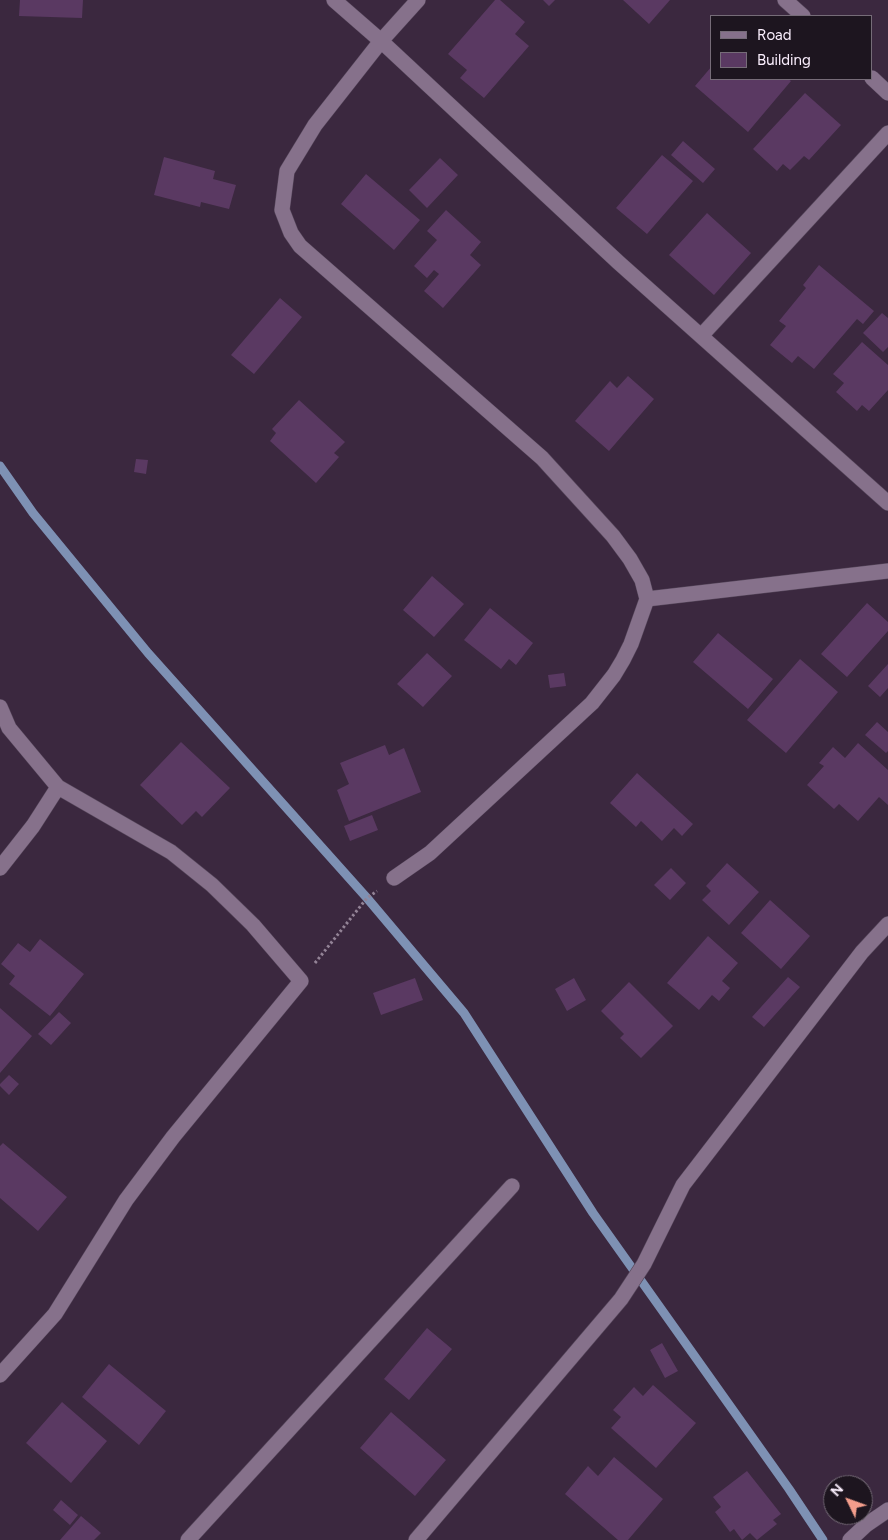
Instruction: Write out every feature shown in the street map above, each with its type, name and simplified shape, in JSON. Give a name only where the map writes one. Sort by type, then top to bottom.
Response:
[{"type":"street","points":[[334,0],[381,41],[618,262],[888,503]]},
{"type":"street","points":[[394,878],[430,853],[592,703],[623,660],[631,644],[647,599],[642,580],[613,536],[542,458],[300,246],[291,234],[282,210],[288,171],[315,125],[381,41],[418,0]]},
{"type":"street","points":[[785,0],[802,15]]},
{"type":"street","points":[[873,79],[888,93]]},
{"type":"street","points":[[701,336],[888,133]]},
{"type":"street","points":[[647,599],[888,571]]},
{"type":"street","points":[[0,707],[9,728],[58,787],[171,852],[212,885],[253,925],[301,981],[173,1137],[126,1200],[55,1314],[0,1375]]},
{"type":"street","points":[[0,868],[33,826],[58,787]]},
{"type":"street","points":[[416,1540],[621,1300],[644,1264],[683,1185],[862,952],[888,924]]},
{"type":"street","points":[[188,1540],[512,1186]]},
{"type":"street","points":[[850,1540],[866,1525],[888,1510]]},
{"type":"path","points":[[301,981],[367,898],[394,878]]},
{"type":"building","points":[[20,0],[83,0],[82,18],[19,16]]},
{"type":"building","points":[[495,0],[500,0],[525,22],[515,34],[529,46],[484,98],[460,78],[467,70],[448,54]]},
{"type":"building","points":[[543,0],[555,0],[549,6]]},
{"type":"building","points":[[623,0],[670,0],[649,24]]},
{"type":"building","points":[[710,68],[710,80],[791,81],[748,132],[695,86]]},
{"type":"building","points":[[805,93],[841,125],[809,160],[804,156],[790,170],[783,164],[777,171],[753,149]]},
{"type":"building","points":[[683,141],[715,169],[703,183],[671,155]]},
{"type":"building","points":[[662,155],[693,181],[647,234],[616,208]]},
{"type":"building","points":[[164,157],[215,171],[213,179],[236,185],[229,209],[201,202],[200,207],[154,195]]},
{"type":"building","points":[[440,158],[458,175],[427,208],[409,190]]},
{"type":"building","points":[[366,174],[420,220],[394,250],[341,204]]},
{"type":"building","points":[[446,210],[481,242],[470,255],[481,265],[443,308],[424,291],[439,274],[434,270],[427,278],[414,266],[437,240],[427,231]]},
{"type":"building","points":[[707,213],[751,253],[714,295],[669,255]]},
{"type":"building","points":[[819,265],[874,311],[863,324],[857,319],[814,369],[798,356],[792,363],[770,345],[786,326],[779,321],[806,288],[803,285]]},
{"type":"building","points":[[280,298],[302,317],[254,374],[231,355]]},
{"type":"building","points":[[882,313],[888,318],[888,347],[883,352],[863,333]]},
{"type":"building","points":[[862,342],[888,365],[888,390],[869,411],[862,405],[857,411],[836,392],[844,383],[833,374]]},
{"type":"building","points":[[628,376],[654,399],[609,451],[575,421],[610,381],[617,388]]},
{"type":"building","points":[[299,400],[345,442],[334,453],[339,457],[316,483],[270,441],[276,433],[272,429]]},
{"type":"building","points":[[136,459],[148,460],[146,474],[134,472]]},
{"type":"building","points":[[432,576],[464,604],[434,637],[403,610]]},
{"type":"building","points":[[867,603],[888,622],[888,631],[847,677],[821,654]]},
{"type":"building","points":[[490,608],[533,643],[516,665],[509,659],[501,669],[464,640]]},
{"type":"building","points":[[718,633],[773,679],[748,709],[693,662]]},
{"type":"building","points":[[427,653],[452,676],[423,707],[397,684]]},
{"type":"building","points":[[800,659],[838,692],[786,753],[747,720]]},
{"type":"building","points":[[888,664],[888,688],[880,697],[868,686]]},
{"type":"building","points":[[564,673],[566,686],[550,688],[548,675]]},
{"type":"building","points":[[877,722],[888,732],[888,751],[886,753],[865,735]]},
{"type":"building","points":[[181,742],[230,788],[202,817],[196,811],[182,825],[140,785]]},
{"type":"building","points":[[858,743],[888,770],[888,805],[879,797],[858,821],[839,804],[834,809],[807,785],[824,766],[819,763],[833,747],[845,758]]},
{"type":"building","points":[[385,745],[389,755],[404,748],[421,792],[349,821],[337,790],[349,784],[340,763]]},
{"type":"building","points":[[637,773],[693,824],[682,836],[674,828],[662,841],[641,821],[636,827],[610,803]]},
{"type":"building","points":[[372,815],[378,830],[350,841],[344,826]]},
{"type":"building","points":[[727,863],[759,892],[729,925],[702,900],[711,891],[706,886]]},
{"type":"building","points":[[671,868],[686,883],[670,900],[654,885]]},
{"type":"building","points":[[770,900],[810,936],[781,969],[741,933]]},
{"type":"building","points":[[708,936],[738,963],[722,981],[730,988],[719,1001],[712,995],[699,1010],[667,983]]},
{"type":"building","points":[[40,939],[84,974],[50,1016],[9,984],[15,976],[1,964],[18,943],[30,952]]},
{"type":"building","points":[[788,977],[800,987],[764,1027],[752,1017]]},
{"type":"building","points":[[415,978],[423,1000],[381,1015],[373,993]]},
{"type":"building","points":[[574,978],[586,1000],[567,1011],[555,989]]},
{"type":"building","points":[[629,982],[673,1026],[641,1058],[620,1038],[624,1034],[601,1011]]},
{"type":"building","points":[[0,1008],[32,1036],[0,1073]]},
{"type":"building","points":[[59,1012],[71,1023],[51,1045],[38,1034]]},
{"type":"building","points":[[9,1075],[19,1084],[9,1095],[0,1084]]},
{"type":"building","points":[[3,1143],[67,1197],[38,1231],[0,1198],[0,1146]]},
{"type":"building","points":[[427,1328],[452,1349],[409,1400],[384,1379]]},
{"type":"building","points":[[662,1343],[678,1371],[665,1378],[650,1350]]},
{"type":"building","points":[[109,1364],[166,1411],[139,1445],[82,1397]]},
{"type":"building","points":[[653,1385],[696,1423],[656,1468],[611,1428],[621,1417],[613,1410],[634,1387],[643,1396]]},
{"type":"building","points":[[62,1402],[107,1441],[71,1483],[26,1443]]},
{"type":"building","points":[[391,1412],[446,1460],[415,1496],[360,1448]]},
{"type":"building","points":[[614,1457],[663,1499],[628,1540],[618,1540],[565,1494],[588,1466],[598,1476]]},
{"type":"building","points":[[747,1471],[781,1514],[773,1520],[777,1524],[757,1540],[750,1533],[742,1540],[734,1529],[730,1532],[715,1512],[721,1507],[713,1497]]},
{"type":"building","points":[[61,1500],[78,1515],[70,1525],[53,1510]]},
{"type":"building","points":[[81,1516],[101,1533],[94,1540],[60,1540]]},
{"type":"waterway","points":[[0,466],[33,513],[148,653],[367,898],[464,1013],[593,1213],[789,1489],[823,1540]]}]
